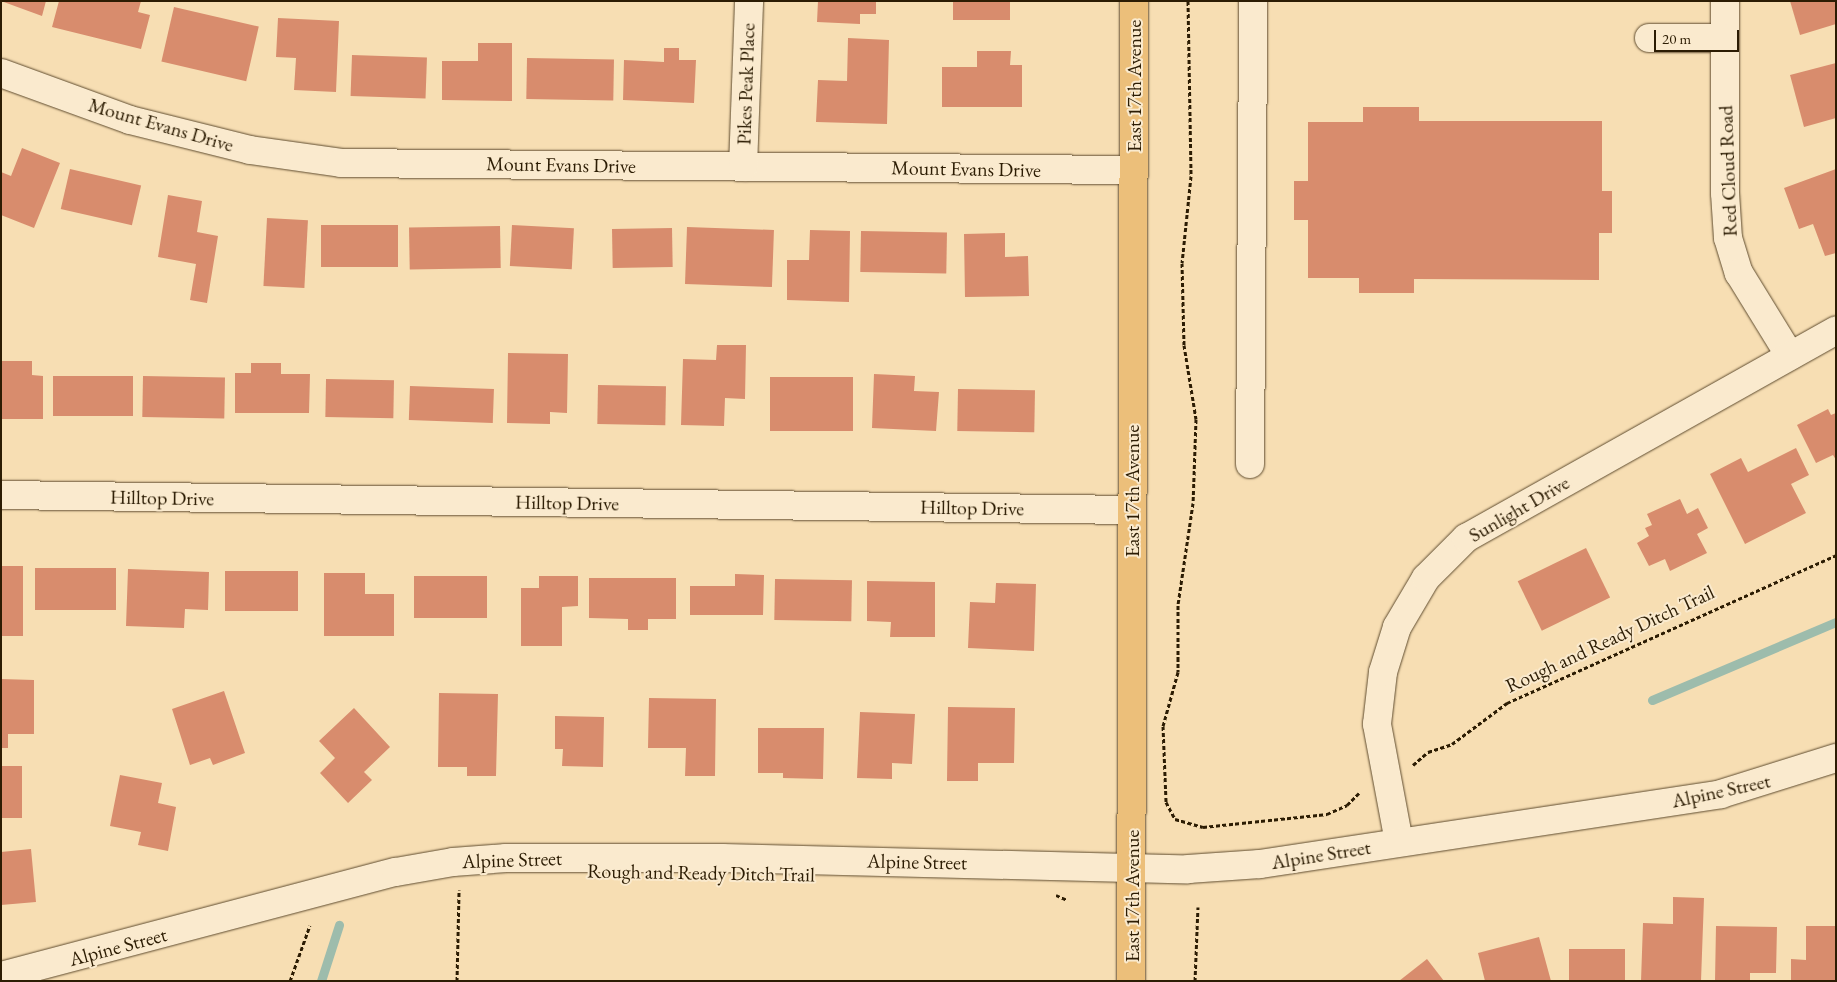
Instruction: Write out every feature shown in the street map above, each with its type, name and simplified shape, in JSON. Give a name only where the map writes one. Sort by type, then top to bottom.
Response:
[{"type":"main road","name":"East 17th Avenue","points":[[1132,981],[1134,1]]},
{"type":"street","name":"Pikes Peak Place","points":[[743,166],[749,1]]},
{"type":"street","points":[[1250,464],[1253,1]]},
{"type":"street","name":"Red Cloud Road","points":[[1725,1],[1725,194],[1728,238],[1739,273],[1790,356]]},
{"type":"street","points":[[1649,38],[1725,38]]},
{"type":"street","name":"Mount Evans Drive","points":[[1,73],[130,120],[250,150],[341,163],[1134,170]]},
{"type":"street","name":"Sunlight Drive","points":[[1399,842],[1378,724],[1383,672],[1397,627],[1426,578],[1466,538],[1836,330]]},
{"type":"street","name":"Hilltop Drive","points":[[1,495],[1132,510]]},
{"type":"street","name":"Alpine Street","points":[[1,976],[396,872],[453,862],[506,858],[722,858],[1131,868],[1260,864],[1721,794],[1836,758]]},
{"type":"path","points":[[1188,1],[1191,176],[1182,263],[1184,345],[1196,419],[1193,503],[1178,605],[1178,672],[1163,726],[1166,802],[1175,818],[1203,827],[1327,814],[1347,805],[1359,793]]},
{"type":"path","name":"Rough and Ready Ditch Trail","points":[[1408,768],[1428,752],[1452,744],[1507,703],[1836,555]]},
{"type":"path","points":[[453,862],[459,889],[457,981]]},
{"type":"path","points":[[450,891],[468,889]]},
{"type":"path","points":[[1049,892],[1067,900]]},
{"type":"path","points":[[1195,981],[1198,907]]},
{"type":"path","points":[[290,981],[309,926],[318,923]]},
{"type":"building","points":[[1,1],[46,1],[42,16]]},
{"type":"building","points":[[59,1],[141,1],[138,12],[150,15],[141,49],[52,27]]},
{"type":"building","points":[[818,1],[876,1],[876,14],[860,14],[860,24],[817,22]]},
{"type":"building","points":[[953,1],[1010,1],[1010,20],[953,20]]},
{"type":"building","points":[[1790,1],[1836,1],[1836,24],[1800,35]]},
{"type":"building","points":[[174,7],[259,27],[246,81],[161,62]]},
{"type":"building","points":[[278,18],[339,21],[336,92],[294,90],[296,58],[276,57]]},
{"type":"building","points":[[848,38],[889,40],[887,124],[816,122],[818,80],[847,81]]},
{"type":"building","points":[[478,43],[512,43],[512,101],[442,100],[442,61],[478,61]]},
{"type":"building","points":[[664,48],[679,48],[679,60],[696,60],[694,103],[623,100],[624,60],[664,62]]},
{"type":"building","points":[[977,51],[1011,51],[1010,65],[1022,65],[1022,107],[942,107],[942,67],[977,67]]},
{"type":"building","points":[[352,55],[427,58],[426,99],[351,96]]},
{"type":"building","points":[[527,58],[614,60],[613,101],[526,99]]},
{"type":"building","points":[[1836,63],[1836,118],[1804,127],[1790,75]]},
{"type":"building","points":[[1363,107],[1419,107],[1419,121],[1602,121],[1602,191],[1612,191],[1612,233],[1599,233],[1599,280],[1414,279],[1414,293],[1359,293],[1359,278],[1308,278],[1308,220],[1294,220],[1294,181],[1308,181],[1308,122],[1363,122]]},
{"type":"building","points":[[22,148],[60,163],[34,228],[1,215],[1,172],[11,176]]},
{"type":"building","points":[[70,169],[141,185],[132,225],[61,209]]},
{"type":"building","points":[[1836,169],[1836,253],[1825,256],[1813,224],[1799,229],[1784,188]]},
{"type":"building","points":[[168,195],[202,201],[197,232],[218,236],[207,303],[190,300],[196,264],[158,257]]},
{"type":"building","points":[[267,218],[308,220],[304,288],[263,286]]},
{"type":"building","points":[[321,225],[398,225],[398,267],[321,267]]},
{"type":"building","points":[[512,225],[574,228],[572,269],[510,266]]},
{"type":"building","points":[[500,226],[501,268],[410,270],[409,228]]},
{"type":"building","points":[[687,227],[774,230],[772,287],[685,284]]},
{"type":"building","points":[[672,228],[673,267],[613,268],[612,229]]},
{"type":"building","points":[[810,230],[850,231],[849,302],[787,300],[787,260],[809,260]]},
{"type":"building","points":[[861,231],[947,233],[946,273],[860,272]]},
{"type":"building","points":[[1005,233],[1005,257],[1028,256],[1029,296],[965,297],[964,234]]},
{"type":"building","points":[[717,345],[746,345],[745,399],[725,398],[724,426],[681,425],[683,359],[716,360]]},
{"type":"building","points":[[508,353],[568,354],[567,413],[550,412],[550,424],[507,423]]},
{"type":"building","points":[[1,361],[32,361],[32,375],[43,376],[43,419],[1,419]]},
{"type":"building","points":[[251,363],[281,363],[281,374],[310,374],[309,413],[235,413],[235,373],[251,373]]},
{"type":"building","points":[[874,374],[915,376],[914,391],[939,392],[936,431],[872,428]]},
{"type":"building","points":[[53,376],[133,376],[133,416],[53,416]]},
{"type":"building","points":[[143,376],[225,377],[224,418],[142,417]]},
{"type":"building","points":[[770,377],[853,377],[853,431],[770,431]]},
{"type":"building","points":[[326,379],[394,380],[393,418],[325,417]]},
{"type":"building","points":[[598,385],[666,386],[665,425],[597,424]]},
{"type":"building","points":[[410,386],[494,389],[493,423],[409,420]]},
{"type":"building","points":[[958,389],[1035,390],[1034,432],[957,431]]},
{"type":"building","points":[[1828,409],[1831,415],[1836,413],[1836,460],[1833,455],[1816,463],[1797,425]]},
{"type":"building","points":[[1796,448],[1809,475],[1791,484],[1806,513],[1745,544],[1710,474],[1741,458],[1748,472]]},
{"type":"building","points":[[1680,499],[1687,514],[1698,508],[1708,528],[1697,534],[1707,553],[1670,571],[1665,559],[1649,566],[1637,543],[1649,536],[1645,528],[1652,525],[1647,514]]},
{"type":"building","points":[[1586,548],[1610,597],[1542,631],[1518,581]]},
{"type":"building","points":[[1,566],[23,566],[23,636],[1,636]]},
{"type":"building","points":[[35,568],[116,568],[116,610],[35,610]]},
{"type":"building","points":[[128,569],[209,572],[208,610],[185,609],[184,628],[126,626]]},
{"type":"building","points":[[225,571],[298,571],[298,611],[225,611]]},
{"type":"building","points":[[324,573],[365,573],[365,594],[394,594],[394,636],[324,636]]},
{"type":"building","points":[[735,574],[764,575],[763,615],[690,615],[690,586],[735,586]]},
{"type":"building","points":[[414,576],[487,576],[487,618],[414,618]]},
{"type":"building","points":[[539,576],[578,576],[578,606],[562,607],[562,646],[521,646],[521,588],[539,588]]},
{"type":"building","points":[[589,578],[676,578],[676,619],[648,619],[648,630],[628,630],[628,619],[589,618]]},
{"type":"building","points":[[775,579],[852,580],[851,621],[774,620]]},
{"type":"building","points":[[867,581],[935,582],[935,637],[890,637],[891,622],[867,621]]},
{"type":"building","points":[[996,583],[1036,584],[1034,651],[968,648],[970,602],[995,603]]},
{"type":"building","points":[[1,679],[34,680],[34,734],[8,734],[8,748],[1,748]]},
{"type":"building","points":[[224,691],[245,753],[213,765],[210,758],[190,765],[172,709]]},
{"type":"building","points":[[439,693],[498,694],[496,776],[467,776],[467,767],[438,767]]},
{"type":"building","points":[[649,698],[716,699],[715,776],[685,776],[686,748],[648,748]]},
{"type":"building","points":[[948,707],[1015,708],[1014,763],[978,763],[978,781],[947,781]]},
{"type":"building","points":[[354,708],[390,747],[364,772],[372,780],[348,803],[320,773],[335,758],[319,741]]},
{"type":"building","points":[[860,712],[915,714],[912,764],[892,763],[892,779],[857,778]]},
{"type":"building","points":[[555,716],[604,717],[603,767],[562,766],[563,749],[555,749]]},
{"type":"building","points":[[758,728],[824,728],[823,779],[783,778],[783,773],[758,773]]},
{"type":"building","points":[[1,766],[22,766],[22,818],[1,818]]},
{"type":"building","points":[[120,775],[162,783],[158,803],[176,807],[168,851],[138,845],[141,832],[110,826]]},
{"type":"building","points":[[31,849],[36,902],[1,905],[1,852]]},
{"type":"building","points":[[1673,897],[1704,898],[1701,981],[1641,981],[1643,923],[1673,924]]},
{"type":"building","points":[[1716,926],[1777,927],[1776,973],[1750,973],[1750,981],[1715,981]]},
{"type":"building","points":[[1806,926],[1836,926],[1836,981],[1791,981],[1791,959],[1806,960]]},
{"type":"building","points":[[1539,937],[1551,981],[1485,981],[1478,953]]},
{"type":"building","points":[[1569,949],[1625,949],[1625,981],[1569,981]]},
{"type":"building","points":[[1427,959],[1444,981],[1399,981]]},
{"type":"waterway","points":[[1652,700],[1836,622]]},
{"type":"waterway","points":[[321,981],[339,925]]}]
